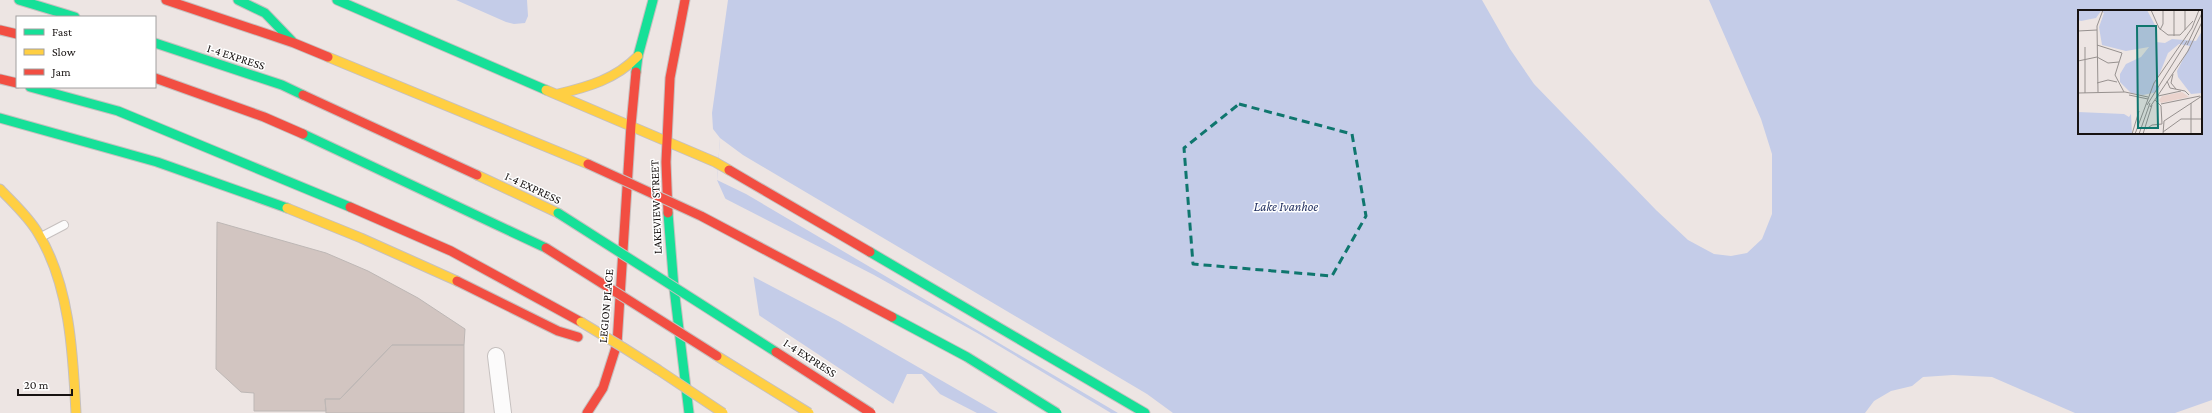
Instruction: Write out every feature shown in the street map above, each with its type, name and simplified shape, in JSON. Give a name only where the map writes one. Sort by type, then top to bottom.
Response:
[{"type":"main road","points":[[19,0],[72,16]]},
{"type":"main road","points":[[166,0],[294,43],[588,164],[701,216],[960,353],[1057,413]]},
{"type":"main road","points":[[238,0],[265,13],[294,43]]},
{"type":"main road","points":[[337,0],[715,162],[1145,413]]},
{"type":"main road","points":[[631,125],[638,56],[653,0]]},
{"type":"main road","name":"LAKEVIEW STREET","points":[[685,0],[671,76],[666,141],[669,253],[689,413]]},
{"type":"main road","points":[[0,30],[16,34]]},
{"type":"main road","name":"I-4 EXPRESS","points":[[156,43],[282,84],[558,213],[871,413]]},
{"type":"main road","points":[[558,94],[582,89],[617,74],[631,66],[638,56]]},
{"type":"main road","points":[[156,78],[264,117],[366,163],[546,248],[809,413]]},
{"type":"main road","points":[[0,79],[16,83]]},
{"type":"main road","points":[[34,88],[118,111],[321,194],[451,251],[582,322],[723,413]]},
{"type":"main road","points":[[0,118],[39,128],[171,168],[279,206],[411,259],[558,331],[584,339],[624,348]]},
{"type":"main road","name":"LEGION PLACE","points":[[587,413],[603,388],[616,344],[631,125]]},
{"type":"main road","points":[[0,189],[40,237],[62,293],[74,359],[76,413]]},
{"type":"street","points":[[496,356],[503,413]]},
{"type":"lane","points":[[40,237],[64,225]]},
{"type":"highlighted area","points":[[1239,104],[1352,134],[1366,216],[1332,276],[1193,264],[1184,148]]},
{"type":"water","points":[[456,0],[527,0],[528,16],[525,23],[514,24],[506,22]]},
{"type":"water","name":"Lake Ivanhoe","points":[[728,0],[1482,0],[1510,49],[1534,84],[1656,210],[1688,240],[1714,254],[1731,256],[1747,253],[1762,239],[1772,214],[1772,154],[1761,119],[1709,0],[2212,0],[2212,400],[2175,413],[2075,413],[1992,377],[1953,375],[1923,377],[1912,386],[1891,391],[1874,401],[1865,413],[977,413],[940,394],[922,374],[907,374],[889,413],[761,327],[750,254],[717,180],[720,138],[713,129],[712,113]]},
{"type":"pier","points":[[720,138],[743,155],[1147,394],[1173,413],[1118,413],[746,194],[717,180]]},
{"type":"pier","points":[[722,197],[874,275],[979,334],[1111,413],[998,413],[838,321],[752,276],[748,255]]},
{"type":"pier","points":[[757,314],[895,405],[891,413],[781,413],[767,371]]},
{"type":"building","points":[[217,222],[326,253],[368,271],[418,298],[465,329],[464,345],[392,345],[340,399],[325,399],[326,411],[254,411],[254,393],[241,392],[216,369]]},
{"type":"building","points":[[392,345],[464,345],[464,413],[326,413],[325,399],[340,399]]},
{"type":"traffic: fast","points":[[19,0],[72,16]]},
{"type":"traffic: fast","points":[[238,0],[265,13],[292,41]]},
{"type":"traffic: fast","points":[[337,0],[546,90]]},
{"type":"traffic: fast","points":[[636,72],[638,56],[653,0]]},
{"type":"traffic: fast","points":[[156,43],[282,85],[303,95]]},
{"type":"traffic: fast","points":[[34,88],[118,111],[350,207]]},
{"type":"traffic: fast","points":[[0,118],[157,162],[287,208]]},
{"type":"traffic: fast","points":[[303,134],[546,248]]},
{"type":"traffic: fast","points":[[558,213],[776,352]]},
{"type":"traffic: fast","points":[[668,213],[674,288],[689,413]]},
{"type":"traffic: fast","points":[[870,252],[1145,413]]},
{"type":"traffic: fast","points":[[892,317],[967,357],[1057,413]]},
{"type":"traffic: slow","points":[[558,94],[601,81],[620,71],[638,56]]},
{"type":"traffic: slow","points":[[328,57],[588,164]]},
{"type":"traffic: slow","points":[[546,90],[715,162],[729,170]]},
{"type":"traffic: slow","points":[[477,175],[558,213]]},
{"type":"traffic: slow","points":[[0,189],[25,215],[38,233],[49,253],[57,275],[68,320],[76,413]]},
{"type":"traffic: slow","points":[[287,208],[361,238],[457,281]]},
{"type":"traffic: slow","points":[[581,322],[624,348]]},
{"type":"traffic: slow","points":[[624,348],[657,369]]},
{"type":"traffic: slow","points":[[717,356],[809,413]]},
{"type":"traffic: slow","points":[[657,369],[723,413]]},
{"type":"traffic: jam","points":[[166,0],[294,43],[328,57]]},
{"type":"traffic: jam","points":[[668,213],[666,162],[670,78],[685,0]]},
{"type":"traffic: jam","points":[[0,30],[16,34]]},
{"type":"traffic: jam","points":[[587,413],[603,388],[617,344],[631,125],[636,72]]},
{"type":"traffic: jam","points":[[156,78],[264,117],[303,134]]},
{"type":"traffic: jam","points":[[0,79],[16,83]]},
{"type":"traffic: jam","points":[[303,95],[477,175]]},
{"type":"traffic: jam","points":[[588,164],[701,216],[892,317]]},
{"type":"traffic: jam","points":[[729,170],[870,252]]},
{"type":"traffic: jam","points":[[350,207],[451,251],[581,322]]},
{"type":"traffic: jam","points":[[546,248],[717,356]]},
{"type":"traffic: jam","points":[[457,281],[558,331],[578,337]]},
{"type":"traffic: jam","points":[[776,352],[871,413]]}]
